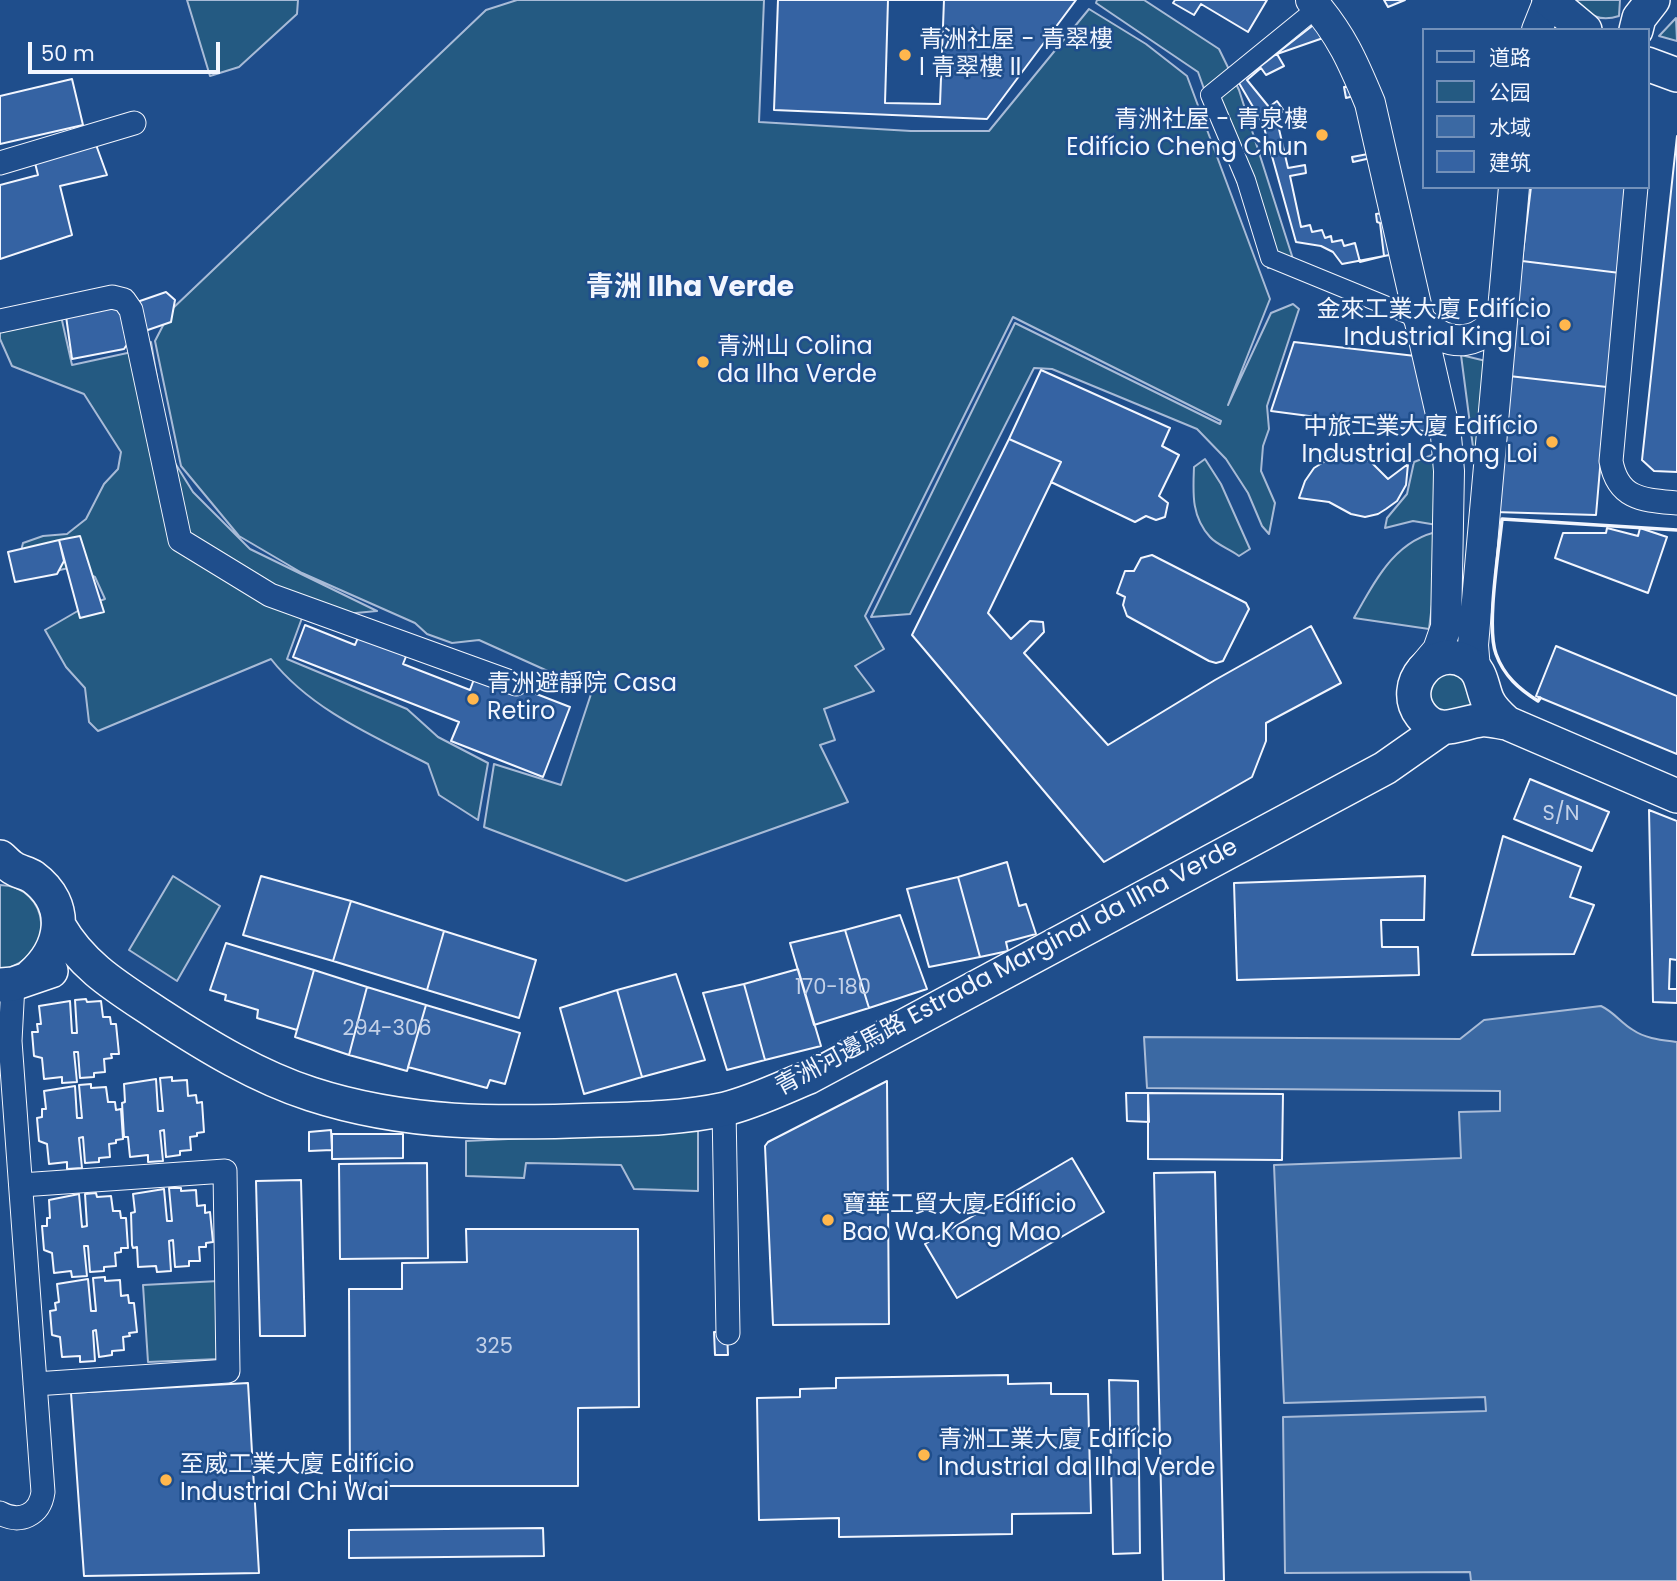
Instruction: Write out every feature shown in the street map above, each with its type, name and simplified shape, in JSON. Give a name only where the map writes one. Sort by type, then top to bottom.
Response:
[{"type":"main road","points":[[1549,0],[1583,28]]},
{"type":"main road","points":[[1636,28],[1639,18],[1653,0]]},
{"type":"main road","points":[[1649,64],[1677,75]]},
{"type":"main road","points":[[1507,723],[1495,713],[1480,679],[1467,662],[1456,658],[1432,661],[1416,679],[1413,692],[1415,704],[1421,715],[1430,723],[1452,727],[1482,719],[1507,723],[1677,796]]},
{"type":"main road","points":[[1452,727],[1473,719],[1480,711],[1484,700],[1480,679]]},
{"type":"main road","name":"青洲河邊馬路 Estrada Marginal da Ilha Verde","points":[[1385,768],[1402,750],[1412,727],[1415,704]]},
{"type":"main road","name":"青洲河邊馬路 Estrada Marginal da Ilha Verde","points":[[4,864],[32,876],[46,889],[56,907],[59,926],[82,960],[183,1030],[272,1080],[349,1105],[430,1120],[470,1122],[654,1118],[724,1109],[809,1077],[1385,768],[1452,727]]},
{"type":"main road","points":[[15,982],[46,963],[55,946],[59,926]]},
{"type":"main road","name":"青洲河邊馬路 Estrada Marginal da Ilha Verde","points":[[15,982],[57,969],[78,970],[102,976]]},
{"type":"street","points":[[1538,28],[1549,0]]},
{"type":"street","points":[[1423,669],[1438,650],[1446,627],[1450,500],[1446,436],[1419,318],[1370,103],[1349,52],[1314,4],[1210,95],[1246,180],[1270,258],[1419,318],[1429,330],[1443,338],[1458,341],[1474,338],[1487,331],[1498,320],[1503,306]]},
{"type":"street","points":[[0,163],[134,123]]},
{"type":"street","points":[[1480,679],[1473,645],[1514,189]]},
{"type":"street","points":[[1636,189],[1611,454],[1615,475],[1622,487],[1640,499],[1677,503]]},
{"type":"street","points":[[0,321],[112,297],[124,300],[131,310],[180,540],[270,595],[516,684]]},
{"type":"street","points":[[0,1513],[12,1518],[24,1517],[35,1511],[42,1501],[10,1041],[15,982]]},
{"type":"street","points":[[724,1109],[728,1333]]},
{"type":"street","points":[[20,1185],[225,1171],[228,1371],[35,1384]]},
{"type":"green space","points":[[187,0],[298,0],[297,14],[239,67],[210,76]]},
{"type":"green space","name":"青洲山 Colina da Ilha Verde","points":[[517,0],[764,0],[759,122],[911,131],[989,131],[1089,9],[1146,44],[1187,76],[1270,299],[1228,405],[1271,313],[1293,304],[1299,309],[1267,406],[1269,429],[1263,446],[1261,471],[1275,503],[1269,534],[1262,526],[1248,493],[1226,459],[1197,429],[1052,369],[1034,368],[910,614],[871,617],[1015,323],[1220,424],[1221,421],[1013,317],[865,616],[884,649],[855,666],[874,691],[824,709],[835,740],[820,745],[848,802],[626,881],[484,827],[494,764],[561,785],[592,691],[479,640],[452,643],[427,634],[415,623],[302,573],[239,536],[181,466],[155,341],[171,310],[486,10]]},
{"type":"green space","points":[[1097,0],[1144,0],[1219,49],[1239,90],[1293,259],[1268,268],[1198,72],[1096,3]]},
{"type":"green space","points":[[1573,0],[1620,0],[1619,16],[1599,18]]},
{"type":"green space","points":[[1676,18],[1677,41],[1659,36]]},
{"type":"green space","points":[[61,316],[72,365],[132,352],[151,342],[170,455],[193,492],[250,549],[377,611],[302,618],[287,659],[407,709],[438,737],[488,763],[478,820],[439,795],[428,764],[364,732],[323,707],[304,693],[271,659],[98,731],[89,722],[85,688],[66,667],[45,630],[88,605],[105,599],[95,577],[73,567],[38,575],[18,563],[23,543],[43,536],[67,534],[86,519],[104,484],[118,469],[121,452],[84,394],[12,366],[0,339],[0,331]]},
{"type":"green space","points":[[1461,355],[1490,362],[1476,470]]},
{"type":"green space","points":[[1432,455],[1437,472],[1437,525],[1413,521],[1385,528],[1387,518],[1407,494],[1414,462]]},
{"type":"green space","points":[[1205,459],[1221,484],[1250,549],[1239,556],[1210,537],[1199,521],[1194,495],[1194,467]]},
{"type":"green space","points":[[1441,531],[1429,629],[1354,618],[1379,576],[1399,552],[1425,536]]},
{"type":"green space","points":[[1458,667],[1474,704],[1444,720],[1422,686]]},
{"type":"green space","points":[[173,876],[220,906],[177,981],[129,950]]},
{"type":"green space","points":[[0,885],[17,888],[29,897],[38,909],[41,923],[40,937],[33,951],[20,962],[2,970],[0,969]]},
{"type":"green space","points":[[698,1130],[698,1191],[634,1189],[621,1165],[526,1163],[524,1178],[466,1176],[466,1141]]},
{"type":"green space","points":[[219,1281],[219,1359],[148,1362],[143,1285]]},
{"type":"water","points":[[1601,1006],[1638,1033],[1654,1039],[1677,1042],[1677,1581],[1471,1581],[1470,1572],[1285,1573],[1283,1417],[1486,1411],[1485,1397],[1284,1403],[1274,1165],[1461,1158],[1459,1112],[1500,1111],[1500,1091],[1147,1088],[1144,1037],[1460,1039],[1484,1020]]},
{"type":"building","name":"青洲社屋 - 青翠樓 I 青翠樓 II","points":[[778,0],[1076,0],[987,119],[774,110]]},
{"type":"building","points":[[888,0],[944,0],[940,104],[885,103]]},
{"type":"building","points":[[1175,0],[1267,0],[1248,32],[1201,4],[1194,15],[1173,3]]},
{"type":"building","points":[[1384,0],[1405,0],[1388,7]]},
{"type":"building","name":"青洲社屋 - 青泉樓 Edifício Cheng Chun","points":[[1321,19],[1377,158],[1400,253],[1342,264],[1333,252],[1321,246],[1296,242],[1263,124],[1239,83]]},
{"type":"building","name":"青洲社屋 - 青泉樓 Edifício Cheng Chun","points":[[1326,37],[1351,86],[1344,87],[1346,98],[1354,96],[1368,154],[1352,157],[1353,162],[1371,158],[1383,213],[1376,214],[1377,222],[1380,223],[1384,256],[1360,262],[1355,243],[1344,246],[1342,240],[1332,242],[1331,236],[1325,238],[1322,230],[1312,232],[1310,225],[1301,227],[1290,176],[1306,173],[1305,165],[1288,168],[1276,116],[1284,111],[1277,101],[1269,107],[1247,80],[1261,68],[1266,75],[1284,66],[1277,54]]},
{"type":"building","points":[[72,79],[83,125],[0,144],[0,96]]},
{"type":"building","points":[[1677,136],[1677,472],[1654,471],[1642,460]]},
{"type":"building","points":[[95,142],[107,175],[60,186],[72,235],[0,259],[0,185],[38,175],[34,159]]},
{"type":"building","points":[[1531,189],[1630,189],[1620,273],[1522,261]]},
{"type":"building","name":"金來工業大廈 Edifício Industrial King Loi","points":[[1522,261],[1620,273],[1607,387],[1509,376]]},
{"type":"building","points":[[166,292],[175,300],[171,322],[142,332],[137,302]]},
{"type":"building","points":[[126,300],[128,343],[124,349],[72,359],[65,309]]},
{"type":"building","points":[[1294,342],[1424,357],[1431,432],[1271,411]]},
{"type":"building","points":[[1041,370],[1170,428],[1162,446],[1179,455],[1159,496],[1168,503],[1165,517],[1156,520],[1146,516],[1135,522],[1051,482],[1061,462],[1009,439]]},
{"type":"building","name":"中旅工業大廈 Edifício Industrial Chong Loi","points":[[1509,376],[1607,387],[1596,515],[1494,512]]},
{"type":"building","points":[[1009,439],[1061,462],[988,613],[1011,639],[1030,621],[1043,622],[1044,632],[1024,653],[1108,745],[1311,626],[1341,683],[1266,723],[1266,741],[1252,777],[1104,862],[912,635]]},
{"type":"building","points":[[1335,455],[1358,455],[1372,463],[1388,479],[1408,464],[1406,485],[1397,501],[1378,514],[1365,517],[1351,514],[1329,502],[1299,498],[1305,481],[1314,468]]},
{"type":"building","points":[[1607,528],[1638,536],[1640,528],[1667,537],[1648,593],[1555,558],[1563,533],[1606,533]]},
{"type":"building","points":[[80,536],[104,612],[80,618],[59,540]]},
{"type":"building","points":[[59,540],[64,561],[57,574],[15,582],[8,552]]},
{"type":"building","points":[[1152,555],[1246,603],[1249,609],[1223,661],[1209,661],[1127,616],[1123,605],[1125,597],[1117,593],[1125,571],[1134,571],[1141,558]]},
{"type":"building","name":"青洲避靜院 Casa Retiro","points":[[305,625],[355,645],[359,635],[407,654],[403,664],[470,690],[477,671],[570,707],[543,777],[451,741],[459,722],[293,657]]},
{"type":"building","points":[[1556,646],[1677,696],[1677,754],[1536,696]]},
{"type":"building","points":[[1530,779],[1609,812],[1592,851],[1514,819]]},
{"type":"building","points":[[1649,810],[1677,821],[1677,1003],[1653,1002]]},
{"type":"building","points":[[1503,836],[1581,867],[1570,897],[1594,905],[1574,954],[1472,955]]},
{"type":"building","points":[[1007,862],[1019,906],[1026,904],[1036,934],[1006,942],[1008,951],[980,957],[958,877]]},
{"type":"building","points":[[261,876],[351,901],[333,961],[243,935]]},
{"type":"building","points":[[1425,876],[1424,920],[1381,920],[1382,947],[1418,947],[1419,975],[1237,980],[1234,883]]},
{"type":"building","points":[[958,877],[980,957],[929,967],[907,889]]},
{"type":"building","points":[[351,901],[444,931],[427,990],[333,961]]},
{"type":"building","points":[[900,915],[927,989],[869,1008],[845,930]]},
{"type":"building","points":[[845,930],[869,1008],[814,1025],[790,943]]},
{"type":"building","points":[[444,931],[536,960],[519,1018],[427,990]]},
{"type":"building","points":[[226,943],[314,970],[297,1030],[257,1018],[258,1010],[225,1000],[226,995],[210,990]]},
{"type":"building","points":[[1670,959],[1677,960],[1677,989],[1669,989]]},
{"type":"building","points":[[798,969],[821,1046],[765,1060],[744,984]]},
{"type":"building","points":[[314,970],[367,987],[349,1055],[295,1037]]},
{"type":"building","points":[[676,974],[705,1060],[642,1077],[617,990]]},
{"type":"building","points":[[744,984],[765,1060],[727,1070],[703,993]]},
{"type":"building","points":[[367,987],[426,1005],[407,1071],[349,1055]]},
{"type":"building","points":[[617,990],[642,1077],[584,1094],[560,1008]]},
{"type":"building","points":[[86,999],[87,1002],[101,1001],[103,1017],[110,1017],[111,1024],[116,1024],[119,1054],[111,1054],[112,1058],[104,1059],[105,1072],[94,1073],[94,1077],[80,1078],[78,1052],[74,1052],[77,1082],[62,1083],[62,1077],[44,1079],[42,1058],[34,1056],[32,1032],[38,1032],[37,1024],[41,1024],[39,1006],[70,1001],[72,1033],[77,1033],[75,1000]]},
{"type":"building","points":[[426,1005],[520,1033],[505,1084],[490,1080],[487,1088],[408,1067]]},
{"type":"building","points":[[172,1077],[172,1081],[187,1080],[188,1096],[196,1095],[197,1103],[202,1102],[204,1132],[190,1137],[191,1150],[166,1157],[164,1130],[160,1131],[163,1161],[148,1162],[148,1155],[130,1157],[128,1137],[124,1137],[124,1084],[156,1079],[158,1111],[163,1111],[160,1078]]},
{"type":"building","name":"寶華工貿大廈 Edifício Bao Wa Kong Mao","points":[[887,1081],[889,1324],[773,1325],[765,1146],[768,1142]]},
{"type":"building","points":[[91,1084],[91,1088],[106,1087],[108,1102],[115,1102],[116,1110],[121,1109],[123,1139],[109,1144],[110,1157],[99,1158],[99,1162],[85,1163],[83,1137],[79,1138],[82,1168],[67,1169],[67,1162],[49,1164],[47,1144],[39,1141],[37,1118],[42,1117],[42,1109],[46,1109],[44,1091],[75,1086],[77,1118],[82,1118],[79,1085]]},
{"type":"building","points":[[1126,1093],[1148,1093],[1149,1122],[1127,1121]]},
{"type":"building","points":[[1148,1093],[1283,1094],[1282,1160],[1148,1159]]},
{"type":"building","points":[[331,1130],[332,1150],[309,1151],[309,1132]]},
{"type":"building","points":[[332,1134],[403,1134],[403,1158],[332,1159]]},
{"type":"building","points":[[1072,1158],[1104,1212],[957,1298],[925,1244]]},
{"type":"building","points":[[427,1163],[428,1258],[340,1259],[339,1164]]},
{"type":"building","points":[[1215,1172],[1224,1581],[1163,1581],[1154,1173]]},
{"type":"building","points":[[301,1180],[305,1336],[260,1336],[256,1181]]},
{"type":"building","points":[[169,1188],[181,1188],[181,1191],[196,1190],[197,1206],[205,1205],[205,1213],[210,1212],[213,1242],[206,1243],[206,1247],[199,1247],[200,1261],[189,1261],[189,1266],[175,1267],[173,1240],[169,1241],[171,1271],[157,1272],[156,1266],[138,1267],[137,1247],[133,1248],[132,1245],[131,1213],[135,1212],[133,1194],[164,1189],[167,1221],[172,1221]]},
{"type":"building","points":[[96,1193],[97,1197],[111,1196],[113,1211],[120,1211],[121,1218],[126,1218],[128,1248],[121,1248],[121,1252],[115,1253],[116,1266],[104,1267],[104,1271],[90,1272],[88,1246],[84,1246],[87,1276],[72,1277],[71,1271],[54,1273],[52,1253],[44,1250],[42,1226],[47,1226],[47,1218],[50,1218],[49,1200],[79,1194],[82,1227],[87,1226],[85,1194]]},
{"type":"building","points":[[466,1229],[638,1229],[639,1407],[578,1408],[578,1486],[350,1486],[349,1289],[402,1289],[402,1263],[467,1262]]},
{"type":"building","points":[[105,1277],[105,1281],[120,1280],[121,1296],[128,1295],[129,1303],[134,1303],[137,1332],[123,1337],[124,1350],[112,1351],[112,1355],[99,1357],[96,1330],[93,1331],[95,1361],[80,1362],[80,1356],[62,1357],[60,1337],[52,1335],[50,1311],[56,1310],[55,1303],[59,1302],[57,1284],[88,1279],[91,1311],[96,1311],[93,1278]]},
{"type":"building","points":[[714,1332],[727,1332],[728,1355],[715,1355]]},
{"type":"building","name":"青洲工業大廈 Edifício Industrial da Ilha Verde","points":[[1008,1375],[1008,1384],[1051,1383],[1051,1394],[1088,1394],[1091,1513],[1012,1514],[1012,1534],[839,1537],[839,1518],[759,1520],[757,1398],[800,1397],[800,1389],[836,1388],[836,1378]]},
{"type":"building","points":[[1109,1380],[1138,1381],[1140,1553],[1113,1554]]},
{"type":"building","name":"至威工業大廈 Edifício Industrial Chi Wai","points":[[248,1383],[259,1573],[84,1576],[71,1393]]},
{"type":"building","points":[[543,1528],[544,1556],[349,1558],[349,1530]]},
{"type":"wall","points":[[1540,698],[1538,701],[1518,687],[1499,662],[1493,642],[1493,608],[1502,519],[1677,530]]},
{"type":"place","name":"青洲社屋 - 青翠樓 I 青翠樓 II","points":[[905,55]]},
{"type":"place","name":"青洲社屋 - 青泉樓 Edifício Cheng Chun","points":[[1322,135]]},
{"type":"place","name":"金來工業大廈 Edifício Industrial King Loi","points":[[1565,325]]},
{"type":"place","name":"青洲山 Colina da Ilha Verde","points":[[703,362]]},
{"type":"place","name":"中旅工業大廈 Edifício Industrial Chong Loi","points":[[1552,442]]},
{"type":"place","name":"青洲避靜院 Casa Retiro","points":[[473,699]]},
{"type":"place","name":"寶華工貿大廈 Edifício Bao Wa Kong Mao","points":[[828,1220]]},
{"type":"place","name":"青洲工業大廈 Edifício Industrial da Ilha Verde","points":[[924,1455]]},
{"type":"place","name":"至威工業大廈 Edifício Industrial Chi Wai","points":[[166,1480]]},
{"type":"district","name":"青洲 Ilha Verde","points":[[690,289]]}]
